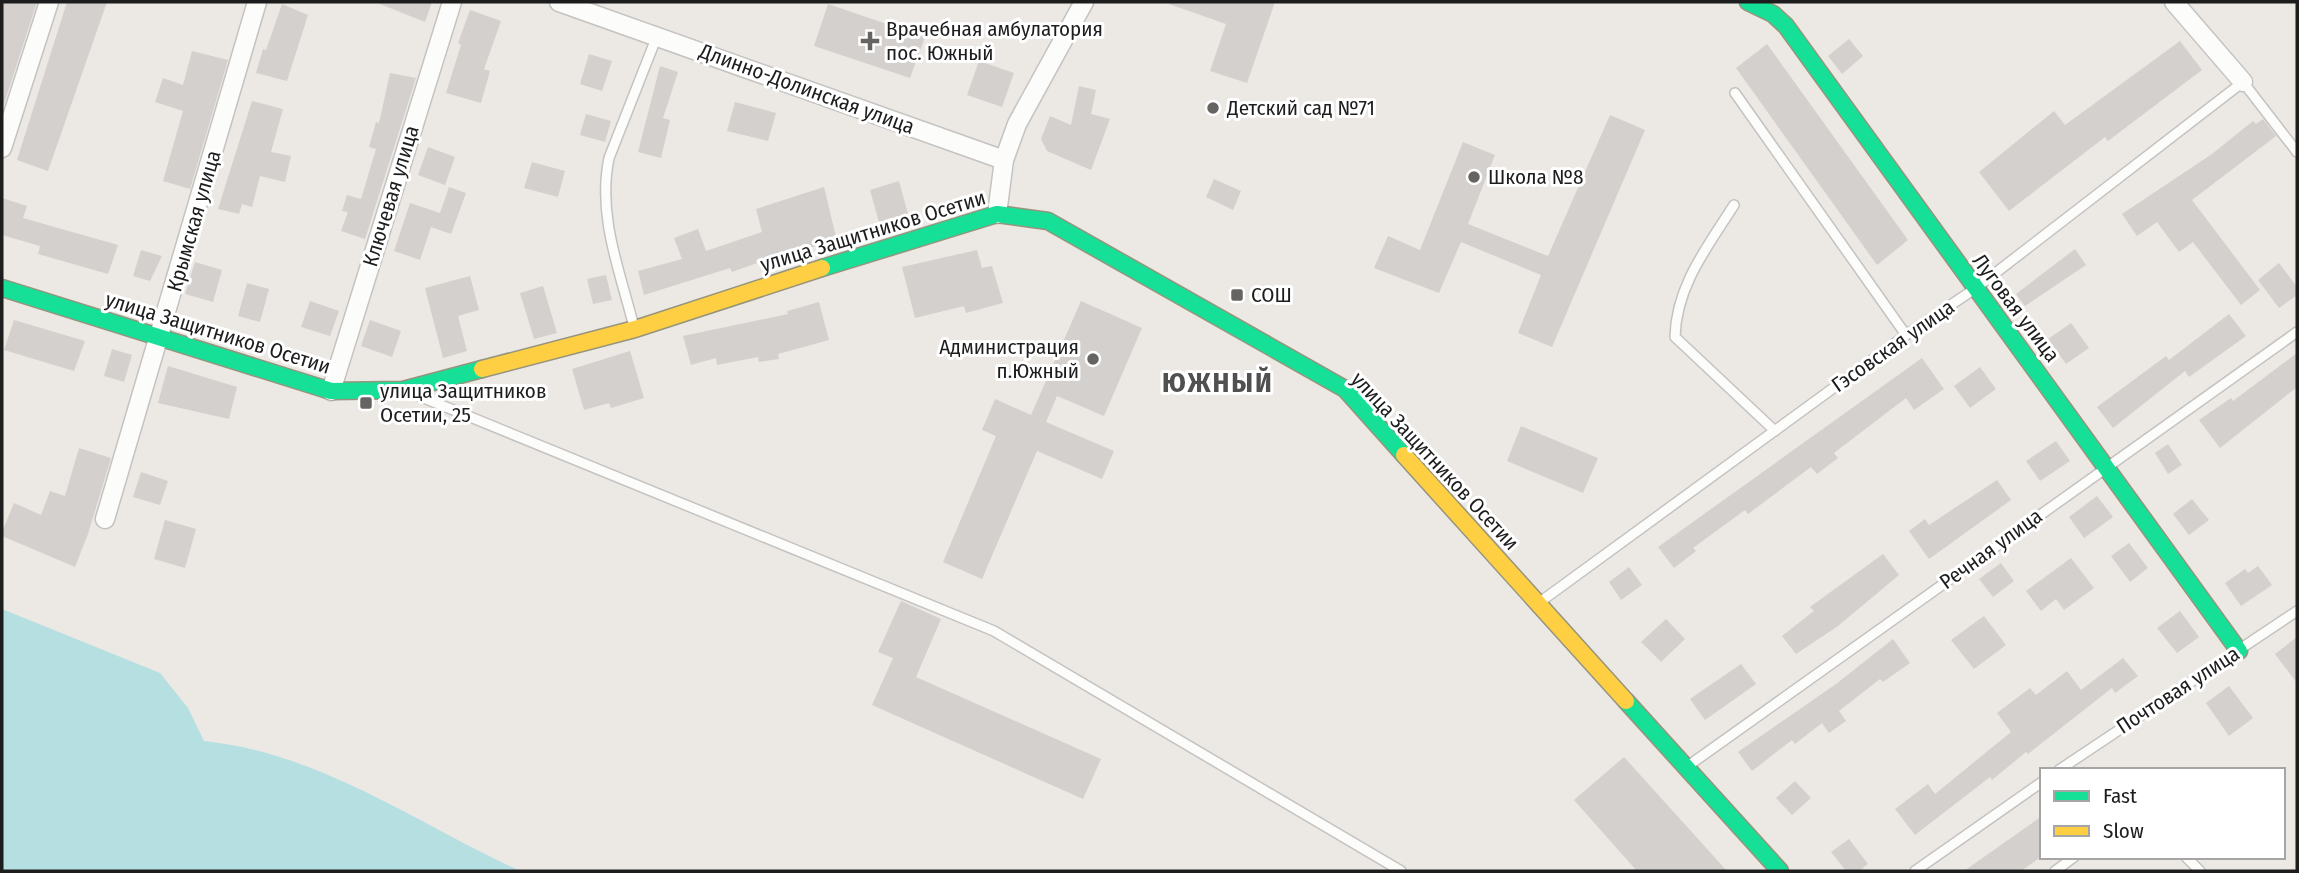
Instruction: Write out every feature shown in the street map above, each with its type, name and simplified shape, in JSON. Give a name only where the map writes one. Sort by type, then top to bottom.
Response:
[{"type":"street","points":[[2,148],[49,2]]},
{"type":"street","name":"Крымская улица","points":[[105,519],[257,2]]},
{"type":"street","name":"Ключевая улица","points":[[331,391],[452,2]]},
{"type":"street","name":"Длинно-Долинская улица","points":[[559,2],[657,34],[1004,160]]},
{"type":"street","points":[[997,214],[1004,160],[1017,124],[1084,2]]},
{"type":"street","name":"Луговая улица","points":[[1748,2],[1773,14],[1786,26],[1909,201],[2107,466],[2239,651]]},
{"type":"street","points":[[2174,2],[2242,82]]},
{"type":"street","name":"улица Защитников Осетии","points":[[2,288],[331,391],[402,390],[635,328],[997,214],[1048,221],[1345,389],[1780,871]]},
{"type":"lane","points":[[635,328],[607,223],[604,179],[609,158],[657,34]]},
{"type":"lane","points":[[2242,82],[2297,152]]},
{"type":"lane","name":"Гэсовская улица","points":[[1539,603],[1906,335],[1976,288],[2242,82]]},
{"type":"lane","points":[[1735,93],[1906,335]]},
{"type":"lane","points":[[1734,205],[1690,275],[1676,313],[1675,337],[1774,431]]},
{"type":"lane","name":"Речная улица","points":[[1686,767],[2297,332]]},
{"type":"lane","points":[[402,390],[994,631],[1401,871]]},
{"type":"lane","name":"Почтовая улица","points":[[2062,768],[2297,611]]},
{"type":"lane","points":[[1915,871],[2040,783]]},
{"type":"lane","points":[[2055,871],[2071,859]]},
{"type":"water","points":[[2,609],[160,673],[188,708],[204,741],[247,748],[328,775],[520,871],[2,871]]},
{"type":"building","points":[[2,2],[37,2],[2,110]]},
{"type":"building","points":[[67,2],[107,2],[48,171],[17,160]]},
{"type":"building","points":[[375,2],[432,2],[425,22]]},
{"type":"building","points":[[1169,2],[1275,2],[1247,83],[1210,71],[1226,24]]},
{"type":"building","points":[[282,4],[308,15],[287,81],[256,73]]},
{"type":"building","name":"Врачебная амбулатория пос. Южный","points":[[828,4],[925,37],[910,78],[814,46]]},
{"type":"building","points":[[470,10],[501,21],[484,69],[490,71],[481,103],[446,93],[461,45],[458,43]]},
{"type":"building","points":[[1849,39],[1863,56],[1842,74],[1828,56]]},
{"type":"building","points":[[2180,41],[2202,70],[2108,141],[2105,137],[2009,211],[1979,172],[2054,111],[2065,125]]},
{"type":"building","points":[[1767,44],[1908,240],[1877,265],[1736,68]]},
{"type":"building","points":[[192,51],[228,60],[190,189],[163,181],[183,111],[155,102],[163,78],[183,85]]},
{"type":"building","points":[[589,54],[612,61],[602,91],[580,84]]},
{"type":"building","points":[[979,61],[1014,73],[1002,107],[967,95]]},
{"type":"building","points":[[660,66],[678,72],[663,118],[670,120],[661,158],[638,152]]},
{"type":"building","points":[[390,73],[416,78],[365,239],[341,231],[348,212],[342,211],[347,195],[361,199],[376,149],[369,147],[376,122],[379,123]]},
{"type":"building","points":[[1079,86],[1096,90],[1091,114],[1110,119],[1091,170],[1047,151],[1041,139],[1050,116],[1071,125]]},
{"type":"building","points":[[252,101],[283,109],[271,152],[291,156],[285,182],[260,176],[252,207],[242,204],[239,214],[218,209]]},
{"type":"building","points":[[735,102],[776,113],[768,141],[727,131]]},
{"type":"building","points":[[586,114],[611,121],[605,142],[580,135]]},
{"type":"building","points":[[1610,115],[1645,130],[1552,347],[1518,333],[1541,275],[1461,242],[1439,293],[1374,268],[1388,236],[1420,250],[1463,142],[1495,155],[1468,224],[1548,256]]},
{"type":"building","points":[[2263,119],[2276,136],[2192,200],[2260,290],[2241,305],[2193,242],[2179,252],[2157,222],[2137,236],[2122,214],[2212,154],[2253,121],[2256,124]]},
{"type":"building","points":[[428,147],[455,157],[445,185],[418,175]]},
{"type":"building","points":[[532,162],[565,171],[558,197],[524,188]]},
{"type":"building","points":[[1214,179],[1241,191],[1233,210],[1206,197]]},
{"type":"building","points":[[899,181],[909,218],[880,226],[870,190]]},
{"type":"building","points":[[449,187],[466,193],[451,234],[431,227],[420,260],[394,251],[410,203],[440,213]]},
{"type":"building","points":[[824,187],[837,241],[756,261],[757,263],[732,272],[730,268],[644,295],[638,271],[682,259],[674,238],[698,229],[706,251],[762,232],[756,209]]},
{"type":"building","points":[[2,198],[27,206],[23,218],[118,245],[108,274],[38,254],[40,246],[2,235]]},
{"type":"building","points":[[2075,249],[2086,265],[2025,306],[2016,294]]},
{"type":"building","points":[[141,250],[162,256],[150,281],[133,276]]},
{"type":"building","points":[[977,250],[982,268],[992,266],[1003,303],[966,313],[964,306],[915,318],[902,267]]},
{"type":"building","points":[[195,262],[222,270],[213,302],[185,294]]},
{"type":"building","points":[[2279,263],[2297,287],[2297,295],[2279,308],[2258,280]]},
{"type":"building","points":[[606,275],[612,300],[593,304],[587,279]]},
{"type":"building","points":[[470,276],[479,310],[458,316],[467,351],[443,358],[425,288]]},
{"type":"building","points":[[247,283],[269,289],[260,322],[238,316]]},
{"type":"building","points":[[543,286],[557,333],[534,339],[520,293]]},
{"type":"building","points":[[310,301],[339,311],[330,336],[301,327]]},
{"type":"building","points":[[1081,301],[1142,328],[1104,416],[1057,396],[1046,422],[1114,451],[1102,479],[1037,451],[982,579],[943,562],[996,436],[982,430],[995,399],[1031,415]]},
{"type":"building","points":[[819,302],[829,340],[778,354],[779,359],[759,362],[758,357],[717,365],[716,358],[691,365],[683,336],[788,314],[787,311]]},
{"type":"building","points":[[2229,314],[2246,336],[2189,377],[2185,371],[2113,428],[2097,407],[2166,356],[2169,360]]},
{"type":"building","points":[[14,320],[85,341],[74,371],[4,350]]},
{"type":"building","points":[[370,320],[401,331],[392,357],[361,346]]},
{"type":"building","points":[[2071,323],[2089,348],[2066,364],[2048,339]]},
{"type":"building","points":[[112,349],[132,355],[124,382],[104,376]]},
{"type":"building","points":[[630,351],[644,398],[611,408],[609,403],[584,410],[572,369]]},
{"type":"building","points":[[2297,353],[2297,387],[2220,448],[2199,420],[2231,398],[2233,401]]},
{"type":"building","points":[[1922,358],[1944,389],[1914,410],[1906,398],[1834,453],[1838,458],[1817,474],[1811,467],[1748,514],[1745,510],[1693,548],[1696,551],[1674,568],[1658,547]]},
{"type":"building","points":[[168,366],[237,387],[229,419],[158,403]]},
{"type":"building","points":[[1980,367],[1996,389],[1970,408],[1954,386]]},
{"type":"building","points":[[1521,426],[1598,458],[1583,493],[1507,461]]},
{"type":"building","points":[[2056,441],[2070,461],[2040,481],[2026,461]]},
{"type":"building","points":[[2168,444],[2182,465],[2168,474],[2155,453]]},
{"type":"building","points":[[79,448],[111,458],[75,567],[2,536],[2,532],[14,503],[41,515],[50,491],[65,496]]},
{"type":"building","points":[[141,472],[168,481],[160,505],[133,497]]},
{"type":"building","points":[[1997,480],[2011,500],[1929,559],[1909,531],[1925,519],[1929,525]]},
{"type":"building","points":[[2097,496],[2113,517],[2084,538],[2069,517]]},
{"type":"building","points":[[2192,499],[2209,520],[2189,535],[2173,514]]},
{"type":"building","points":[[165,520],[196,529],[185,568],[154,559]]},
{"type":"building","points":[[2129,543],[2148,568],[2130,582],[2111,556]]},
{"type":"building","points":[[1883,554],[1899,575],[1838,626],[1796,654],[1782,636],[1814,611],[1810,607]]},
{"type":"building","points":[[2071,558],[2094,588],[2064,610],[2056,599],[2041,611],[2026,591]]},
{"type":"building","points":[[2001,563],[2014,581],[1993,597],[1979,579]]},
{"type":"building","points":[[2258,566],[2272,585],[2241,606],[2225,583],[2245,569],[2248,573]]},
{"type":"building","points":[[1629,567],[1642,585],[1621,600],[1609,582]]},
{"type":"building","points":[[901,601],[941,619],[916,677],[1101,759],[1083,799],[872,705],[893,658],[878,652]]},
{"type":"building","points":[[2180,611],[2199,637],[2177,653],[2157,628]]},
{"type":"building","points":[[1984,616],[2006,645],[1974,669],[1951,640]]},
{"type":"building","points":[[1666,619],[1685,639],[1661,662],[1641,642]]},
{"type":"building","points":[[2297,637],[2297,683],[2275,654]]},
{"type":"building","points":[[1893,639],[1910,663],[1883,682],[1880,679],[1839,711],[1846,721],[1829,733],[1822,723],[1795,744],[1792,740],[1752,771],[1738,752],[1836,684]]},
{"type":"building","points":[[2123,658],[2138,676],[2115,693],[2112,688],[2028,754],[2026,752],[1992,780],[1990,777],[1915,835],[1895,809],[1928,784],[1935,794],[2011,732],[1997,713],[2030,688],[2036,695],[2067,671],[2081,690]]},
{"type":"building","points":[[1741,664],[1756,684],[1705,720],[1690,699]]},
{"type":"building","points":[[2229,686],[2253,718],[2229,736],[2206,703]]},
{"type":"building","points":[[1624,757],[1727,871],[1637,871],[1574,800]]},
{"type":"building","points":[[1795,781],[1811,798],[1792,815],[1776,798]]},
{"type":"building","points":[[2040,817],[2040,857],[2021,871],[1964,871]]},
{"type":"building","points":[[1849,839],[1868,864],[1859,871],[1846,871],[1831,852]]},
{"type":"traffic: fast","points":[[1748,2],[1773,14],[1786,26],[2239,651]]},
{"type":"traffic: fast","points":[[822,268],[997,214],[1048,221],[1345,389],[1404,455]]},
{"type":"traffic: fast","points":[[2,288],[331,391],[403,390],[482,369]]},
{"type":"traffic: fast","points":[[1626,701],[1780,871]]},
{"type":"traffic: slow","points":[[482,369],[635,329],[822,268]]},
{"type":"traffic: slow","points":[[1404,455],[1626,701]]},
{"type":"place","name":"Врачебная амбулатория пос. Южный","points":[[870,41]]},
{"type":"place","name":"Детский сад №71","points":[[1213,108]]},
{"type":"place","name":"Школа №8","points":[[1474,177]]},
{"type":"place","name":"СОШ","points":[[1237,295]]},
{"type":"place","name":"Администрация п.Южный","points":[[1093,359]]},
{"type":"place","name":"улица Защитников Осетии, 25","points":[[366,403]]},
{"type":"district","name":"ЮЖНЫЙ","points":[[1218,382]]}]
